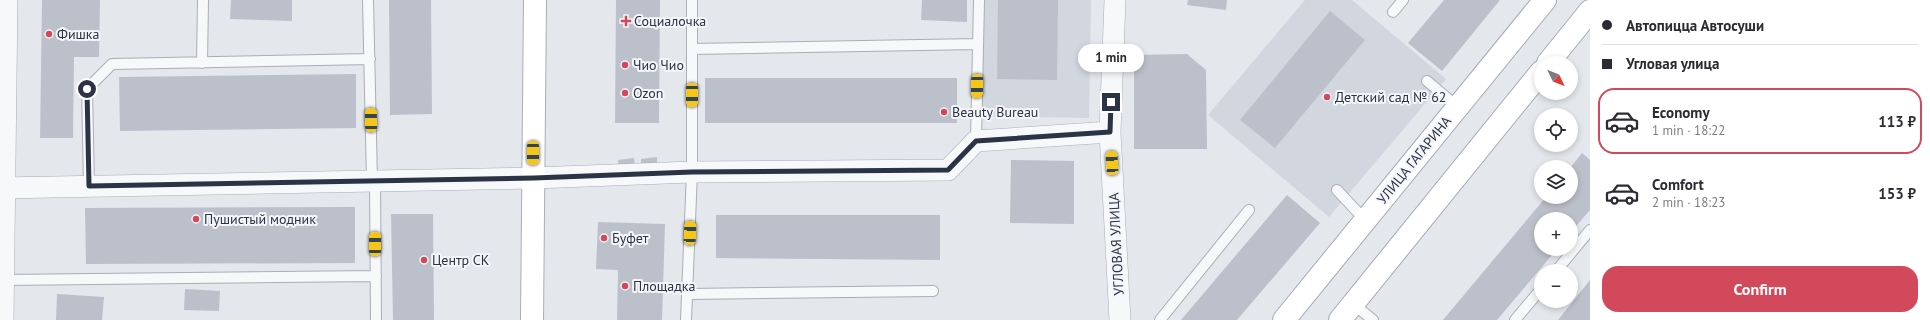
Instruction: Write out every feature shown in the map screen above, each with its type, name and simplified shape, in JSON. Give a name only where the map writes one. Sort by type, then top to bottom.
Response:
[{"type":"main road","points":[[532,320],[535,0]]},
{"type":"main road","name":"УЛИЦА ГАГАРИНА","points":[[1284,320],[1545,0]]},
{"type":"main road","points":[[1554,56],[1590,12]]},
{"type":"main road","points":[[1346,312],[1534,81]]},
{"type":"street","points":[[3,320],[3,30],[7,0]]},
{"type":"street","name":"УГЛОВАЯ УЛИЦА","points":[[1115,0],[1110,132],[1120,320]]},
{"type":"street","points":[[2,188],[534,178],[692,172],[948,170],[976,141],[1110,132]]},
{"type":"lane","points":[[202,63],[203,0]]},
{"type":"lane","points":[[368,0],[374,180],[376,320]]},
{"type":"lane","points":[[686,320],[692,172],[692,0]]},
{"type":"lane","points":[[976,141],[979,0]]},
{"type":"lane","points":[[1393,12],[1403,0]]},
{"type":"lane","points":[[692,49],[978,44]]},
{"type":"lane","points":[[89,186],[87,89],[112,64],[370,59]]},
{"type":"lane","points":[[1427,81],[1458,107]]},
{"type":"lane","points":[[1337,190],[1365,220]]},
{"type":"lane","points":[[1160,320],[1249,210]]},
{"type":"lane","points":[[1562,264],[1590,230]]},
{"type":"lane","points":[[3,280],[376,276]]},
{"type":"lane","points":[[687,294],[933,291]]},
{"type":"lane","points":[[1515,320],[1534,297]]},
{"type":"lane","points":[[1346,312],[1373,320]]},
{"type":"shaded area","points":[[984,0],[1091,0],[1089,118],[982,116]]},
{"type":"shaded area","name":"Детский сад № 62","points":[[1305,0],[1352,0],[1446,79],[1329,217],[1208,115]]},
{"type":"building","points":[[42,0],[100,0],[99,57],[74,57],[73,138],[40,138]]},
{"type":"building","points":[[231,0],[292,0],[292,21],[230,19]]},
{"type":"building","points":[[389,0],[431,0],[432,114],[390,115]]},
{"type":"building","points":[[616,0],[660,0],[659,123],[615,123]]},
{"type":"building","points":[[922,0],[967,0],[967,22],[921,20]]},
{"type":"building","points":[[998,0],[1058,0],[1057,80],[997,79]]},
{"type":"building","points":[[1188,0],[1227,0],[1226,10],[1187,5]]},
{"type":"building","points":[[1444,0],[1500,0],[1442,71],[1408,43]]},
{"type":"building","points":[[1330,11],[1365,40],[1275,148],[1240,120]]},
{"type":"building","points":[[1187,54],[1206,70],[1207,149],[1134,149],[1134,55]]},
{"type":"building","points":[[356,74],[356,128],[120,131],[119,77]]},
{"type":"building","points":[[705,78],[957,78],[957,123],[705,123]]},
{"type":"building","points":[[1582,153],[1590,160],[1590,210],[1578,224],[1578,212],[1534,212],[1534,256],[1551,256],[1544,264],[1534,264],[1534,276],[1497,320],[1443,320],[1540,204],[1578,204],[1578,160],[1576,160]]},
{"type":"building","points":[[657,157],[657,166],[641,167],[641,159]]},
{"type":"building","points":[[634,158],[635,167],[619,168],[618,160]]},
{"type":"building","points":[[1011,160],[1074,161],[1074,224],[1010,223]]},
{"type":"building","points":[[1287,195],[1320,223],[1237,320],[1181,320]]},
{"type":"building","points":[[355,207],[355,263],[86,264],[85,208]]},
{"type":"building","points":[[391,214],[433,214],[434,320],[393,320]]},
{"type":"building","points":[[716,215],[940,215],[940,260],[716,258]]},
{"type":"building","points":[[598,222],[665,224],[662,320],[617,320],[618,270],[596,269]]},
{"type":"building","points":[[1590,280],[1590,320],[1558,320],[1568,308],[1578,308],[1578,295]]},
{"type":"building","points":[[185,289],[220,291],[219,311],[184,310]]},
{"type":"building","points":[[57,294],[104,297],[102,320],[56,320]]},
{"type":"place","name":"Социалочка","points":[[626,21]]},
{"type":"place","name":"Фишка","points":[[49,34]]},
{"type":"place","name":"Чио Чио","points":[[625,65]]},
{"type":"place","name":"Ozon","points":[[625,93]]},
{"type":"place","name":"Детский сад № 62","points":[[1327,97]]},
{"type":"place","name":"Beauty Bureau","points":[[944,112]]},
{"type":"place","name":"Пушистый модник","points":[[196,219]]},
{"type":"place","name":"Буфет","points":[[604,238]]},
{"type":"place","name":"Центр СК","points":[[424,260]]},
{"type":"place","name":"Площадка","points":[[625,286]]},
{"type":"route","points":[[87,89],[89,186],[534,178],[692,172],[948,170],[976,141],[1110,132],[1111,102]]}]
